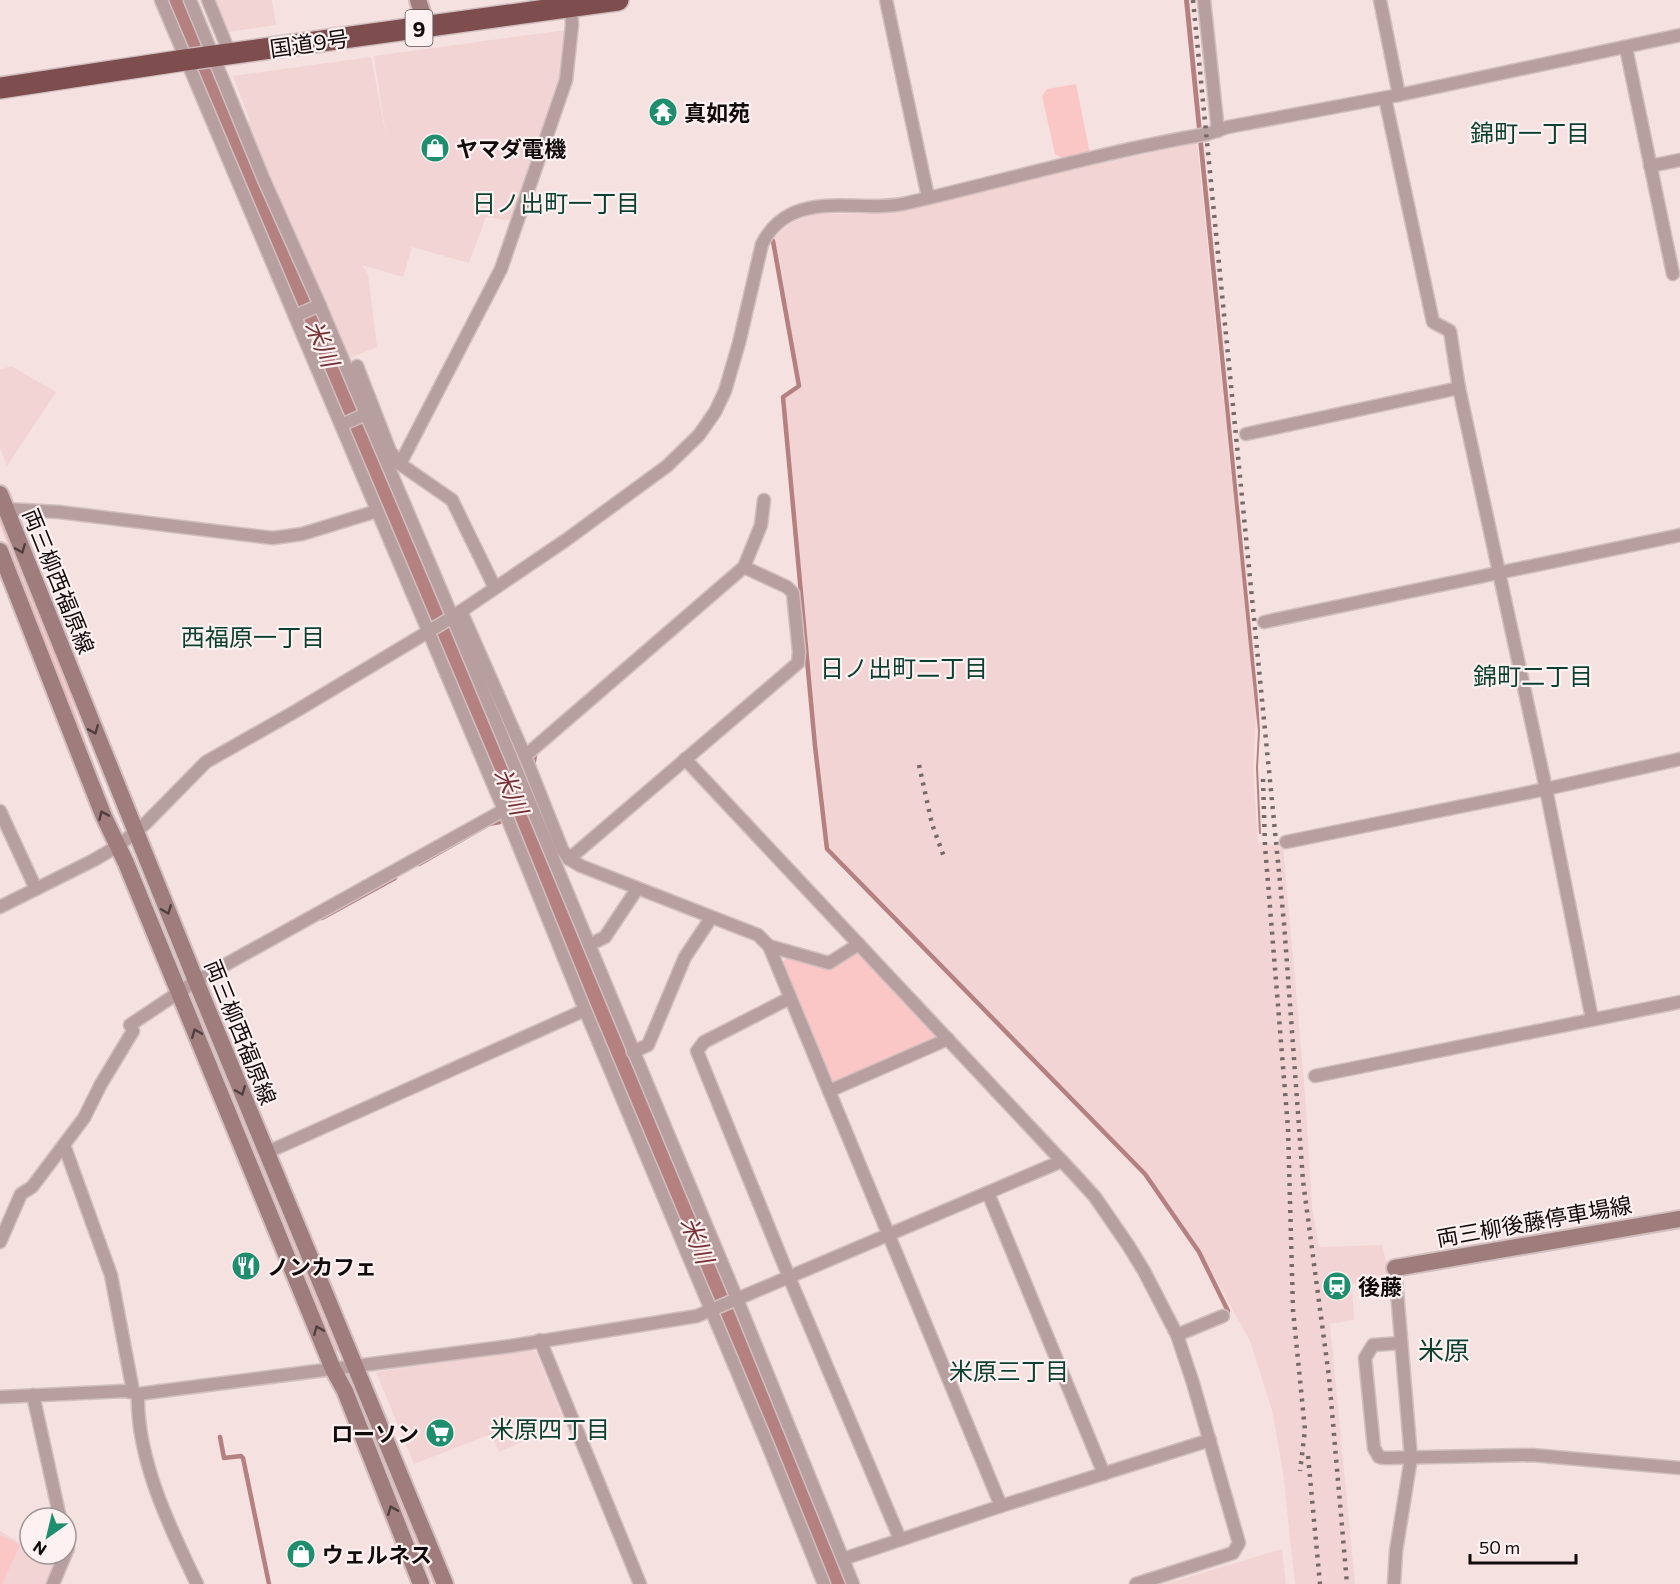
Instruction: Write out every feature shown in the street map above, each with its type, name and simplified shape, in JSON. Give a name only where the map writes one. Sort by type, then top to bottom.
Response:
[{"type":"highway","name":"国道9号","points":[[0,88],[189,59],[618,0]]},
{"type":"main road","points":[[418,0],[427,27]]},
{"type":"main road","name":"両三柳西福原線","points":[[3,502],[196,981],[445,1584]]},
{"type":"main road","name":"両三柳西福原線","points":[[0,551],[104,817],[180,992],[422,1584]]},
{"type":"main road","name":"両三柳後藤停車場線","points":[[1395,1268],[1680,1219]]},
{"type":"street","points":[[161,0],[189,59],[346,423],[377,511],[429,629],[585,1010],[714,1309],[824,1584]]},
{"type":"street","points":[[190,0],[264,180],[454,616],[853,1584]]},
{"type":"street","points":[[208,0],[226,55]]},
{"type":"street","points":[[886,0],[928,197]]},
{"type":"street","points":[[1204,0],[1218,130]]},
{"type":"street","points":[[1380,0],[1399,95]]},
{"type":"street","points":[[400,464],[501,269],[566,80],[572,25],[571,7]]},
{"type":"street","points":[[0,907],[118,846],[136,832],[206,762],[454,616],[566,540],[668,466],[699,435],[725,391],[739,343],[762,244],[766,235],[786,217],[805,209],[905,204],[1227,127],[1385,98],[1680,35]]},
{"type":"street","points":[[1626,48],[1673,274]]},
{"type":"street","points":[[1385,98],[1433,322],[1449,332],[1459,388],[1546,789],[1592,1019]]},
{"type":"street","points":[[1650,166],[1680,160]]},
{"type":"street","points":[[300,314],[319,306]]},
{"type":"street","points":[[357,366],[367,414],[390,451],[400,464],[452,500],[495,588]]},
{"type":"street","points":[[1246,434],[1459,388]]},
{"type":"street","points":[[346,423],[367,414]]},
{"type":"street","points":[[525,756],[744,567],[761,525],[765,500]]},
{"type":"street","points":[[3,502],[59,512],[273,538],[302,534],[377,511]]},
{"type":"street","points":[[1264,622],[1680,535]]},
{"type":"street","points":[[569,859],[799,660],[793,593],[787,587],[744,567]]},
{"type":"street","points":[[454,616],[525,756],[562,849],[569,859],[637,889],[758,935],[770,946],[829,963],[859,944]]},
{"type":"street","points":[[685,759],[1095,1197],[1122,1234],[1144,1271],[1177,1335],[1210,1440],[1237,1536],[1238,1549],[1233,1553],[1136,1584]]},
{"type":"street","points":[[1286,843],[1680,759]]},
{"type":"street","points":[[0,1242],[21,1194],[32,1187],[84,1118],[101,1084],[133,1031],[130,1025],[196,981],[504,810]]},
{"type":"street","points":[[0,811],[36,889]]},
{"type":"street","points":[[597,941],[605,937],[637,889]]},
{"type":"street","points":[[633,1053],[648,1045],[685,957],[711,918]]},
{"type":"street","points":[[770,946],[1001,1506]]},
{"type":"street","points":[[790,998],[704,1042],[697,1051],[789,1277],[900,1539]]},
{"type":"street","points":[[1315,1076],[1680,1002]]},
{"type":"street","points":[[266,1152],[585,1010]]},
{"type":"street","points":[[829,1091],[948,1040]]},
{"type":"street","points":[[64,1145],[111,1275],[152,1479],[197,1584]]},
{"type":"street","points":[[0,1396],[136,1393],[511,1346],[697,1316],[1062,1161]]},
{"type":"street","points":[[988,1193],[1104,1474]]},
{"type":"street","points":[[1394,1584],[1396,1551],[1411,1458],[1395,1268]]},
{"type":"street","points":[[1177,1335],[1223,1316]]},
{"type":"street","points":[[540,1340],[640,1584]]},
{"type":"street","points":[[1401,1343],[1373,1345],[1365,1358],[1376,1454],[1385,1458],[1532,1455],[1680,1468]]},
{"type":"street","points":[[33,1395],[57,1506]]},
{"type":"street","points":[[843,1559],[1210,1440]]},
{"type":"street","points":[[53,1584],[60,1566]]},
{"type":"shaded area","points":[[214,0],[272,0],[276,25],[228,32]]},
{"type":"shaded area","points":[[1184,0],[1189,0],[1258,699],[1261,834],[1259,834],[1256,768],[1258,731]]},
{"type":"shaded area","name":"ヤマダ電機","points":[[566,30],[562,80],[513,221],[486,217],[469,263],[412,247],[403,277],[362,265],[368,274],[377,347],[348,359],[271,177],[267,178],[245,123],[250,121],[233,76],[371,57],[386,136],[374,56]]},
{"type":"shaded area","points":[[1076,84],[1090,154],[1064,159],[1055,154],[1042,96],[1047,89]]},
{"type":"shaded area","points":[[1197,143],[1256,714],[1253,769],[1258,842],[1283,846],[1305,1093],[1312,1206],[1319,1247],[1382,1245],[1390,1277],[1352,1284],[1354,1320],[1330,1324],[1355,1584],[1295,1584],[1283,1472],[1272,1410],[1250,1341],[1201,1252],[1168,1203],[1145,1173],[827,847],[783,397],[800,387],[775,237],[791,223],[814,214],[900,211],[993,187]]},
{"type":"shaded area","points":[[11,366],[56,392],[7,466],[0,448],[0,370]]},
{"type":"shaded area","points":[[0,516],[69,692],[111,809],[0,525]]},
{"type":"shaded area","points":[[854,953],[860,954],[937,1036],[935,1041],[837,1082],[831,1080],[782,963],[788,956],[829,969]]},
{"type":"shaded area","points":[[192,998],[195,998],[339,1351],[336,1351]]},
{"type":"shaded area","points":[[531,1350],[536,1352],[565,1423],[499,1452],[491,1434],[414,1464],[376,1372]]},
{"type":"shaded area","points":[[353,1390],[356,1390],[436,1584],[433,1584]]},
{"type":"shaded area","points":[[0,1531],[18,1541],[18,1566],[59,1566],[51,1584],[0,1584]]},
{"type":"shaded area","points":[[0,1535],[18,1544],[18,1549],[0,1584]]},
{"type":"shaded area","points":[[1282,1549],[1286,1584],[1165,1584]]},
{"type":"waterway","name":"米川","points":[[178,0],[533,839],[841,1584]]},
{"type":"waterway","points":[[773,241],[799,386],[783,397],[815,746],[827,849],[1145,1174],[1199,1252],[1228,1311]]},
{"type":"waterway","points":[[533,767],[535,755]]},
{"type":"waterway","points":[[419,864],[489,824],[500,822]]},
{"type":"waterway","points":[[322,918],[395,878]]},
{"type":"waterway","points":[[220,1437],[224,1458],[241,1456],[243,1458],[269,1584]]},
{"type":"railway","points":[[1193,0],[1284,923],[1303,1181],[1329,1377],[1347,1584]]},
{"type":"railway","points":[[919,765],[932,824],[944,857]]},
{"type":"railway","points":[[1263,779],[1265,846],[1288,1128],[1293,1310],[1305,1430],[1300,1471]]},
{"type":"railway","points":[[1308,1456],[1320,1584]]},
{"type":"place","name":"真如苑","points":[[663,112]]},
{"type":"place","name":"ヤマダ電機","points":[[435,148]]},
{"type":"place","name":"ノンカフェ","points":[[246,1266]]},
{"type":"place","name":"後藤","points":[[1337,1286]]},
{"type":"place","name":"ローソン","points":[[440,1433]]},
{"type":"place","name":"ウェルネス","points":[[301,1554]]},
{"type":"district","name":"錦町一丁目","points":[[1530,132]]},
{"type":"district","name":"日ノ出町一丁目","points":[[556,202]]},
{"type":"district","name":"西福原一丁目","points":[[253,636]]},
{"type":"district","name":"日ノ出町二丁目","points":[[904,667]]},
{"type":"district","name":"錦町二丁目","points":[[1533,675]]},
{"type":"district","name":"米原","points":[[1444,1349]]},
{"type":"district","name":"米原三丁目","points":[[1009,1370]]},
{"type":"district","name":"米原四丁目","points":[[550,1428]]}]
